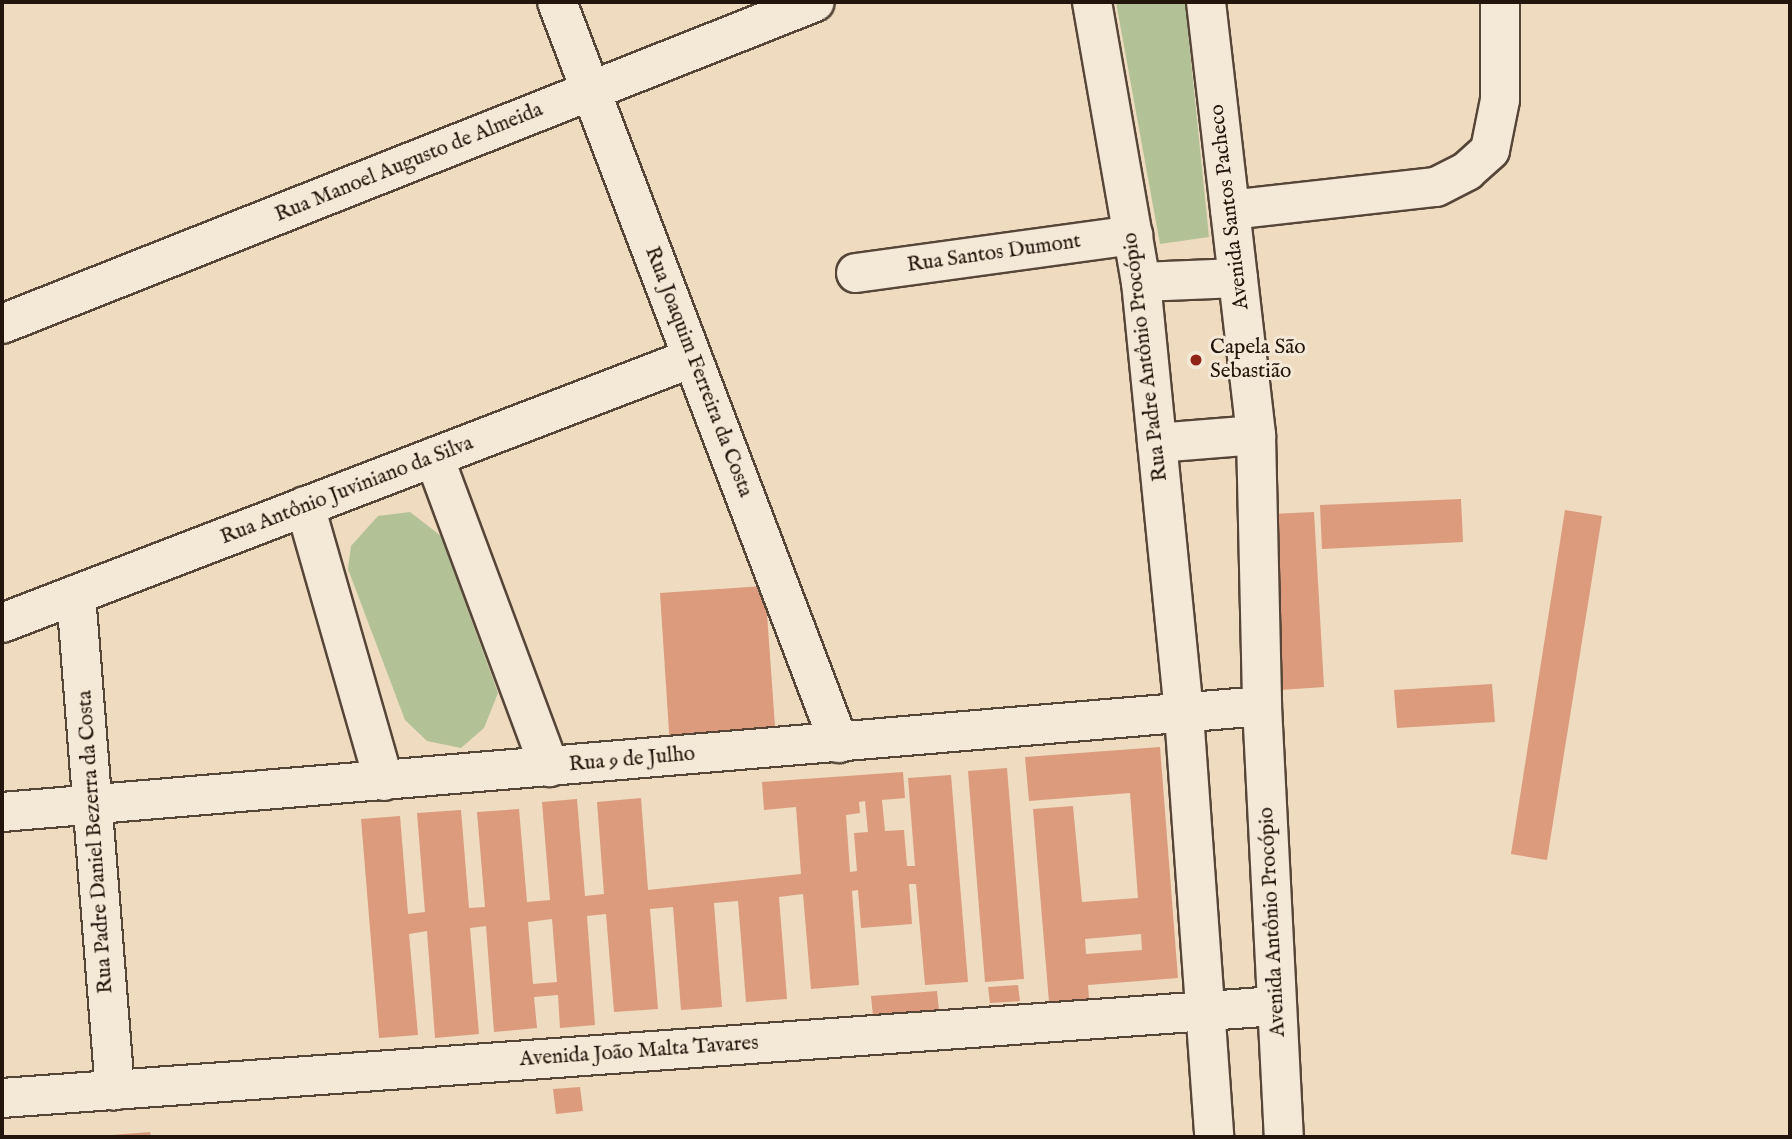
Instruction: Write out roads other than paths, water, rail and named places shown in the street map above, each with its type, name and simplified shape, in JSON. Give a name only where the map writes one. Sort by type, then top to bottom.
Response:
[{"type":"street","name":"Rua Joaquim Ferreira da Costa","points":[[557,2],[839,743]]},
{"type":"street","name":"Rua Manoel Augusto de Almeida","points":[[2,324],[815,2]]},
{"type":"street","name":"Rua Padre Antônio Procópio","points":[[1092,2],[1141,282],[1184,714]]},
{"type":"street","name":"Avenida Santos Pacheco","points":[[1206,2],[1256,435],[1262,706]]},
{"type":"street","points":[[1230,210],[1436,187],[1467,171],[1490,150],[1500,100],[1500,2]]},
{"type":"street","name":"Rua Santos Dumont","points":[[856,274],[1133,235]]},
{"type":"street","points":[[1141,282],[1238,278]]},
{"type":"street","name":"Rua Antônio Juviniano da Silva","points":[[2,623],[692,358]]},
{"type":"street","points":[[1157,443],[1256,435]]},
{"type":"street","points":[[434,457],[549,767]]},
{"type":"street","points":[[305,506],[384,781]]},
{"type":"street","name":"Rua Padre Daniel Bezerra da Costa","points":[[76,595],[115,1090]]},
{"type":"street","name":"Rua 9 de Julho","points":[[2,812],[1262,706]]},
{"type":"street","name":"Avenida Antônio Procópio","points":[[1262,706],[1284,1137]]},
{"type":"street","points":[[1184,714],[1214,1137]]},
{"type":"street","name":"Avenida João Malta Tavares","points":[[2,1098],[1277,1006]]},
{"type":"place","name":"Capela São Sebastião","points":[[1196,360]]}]
